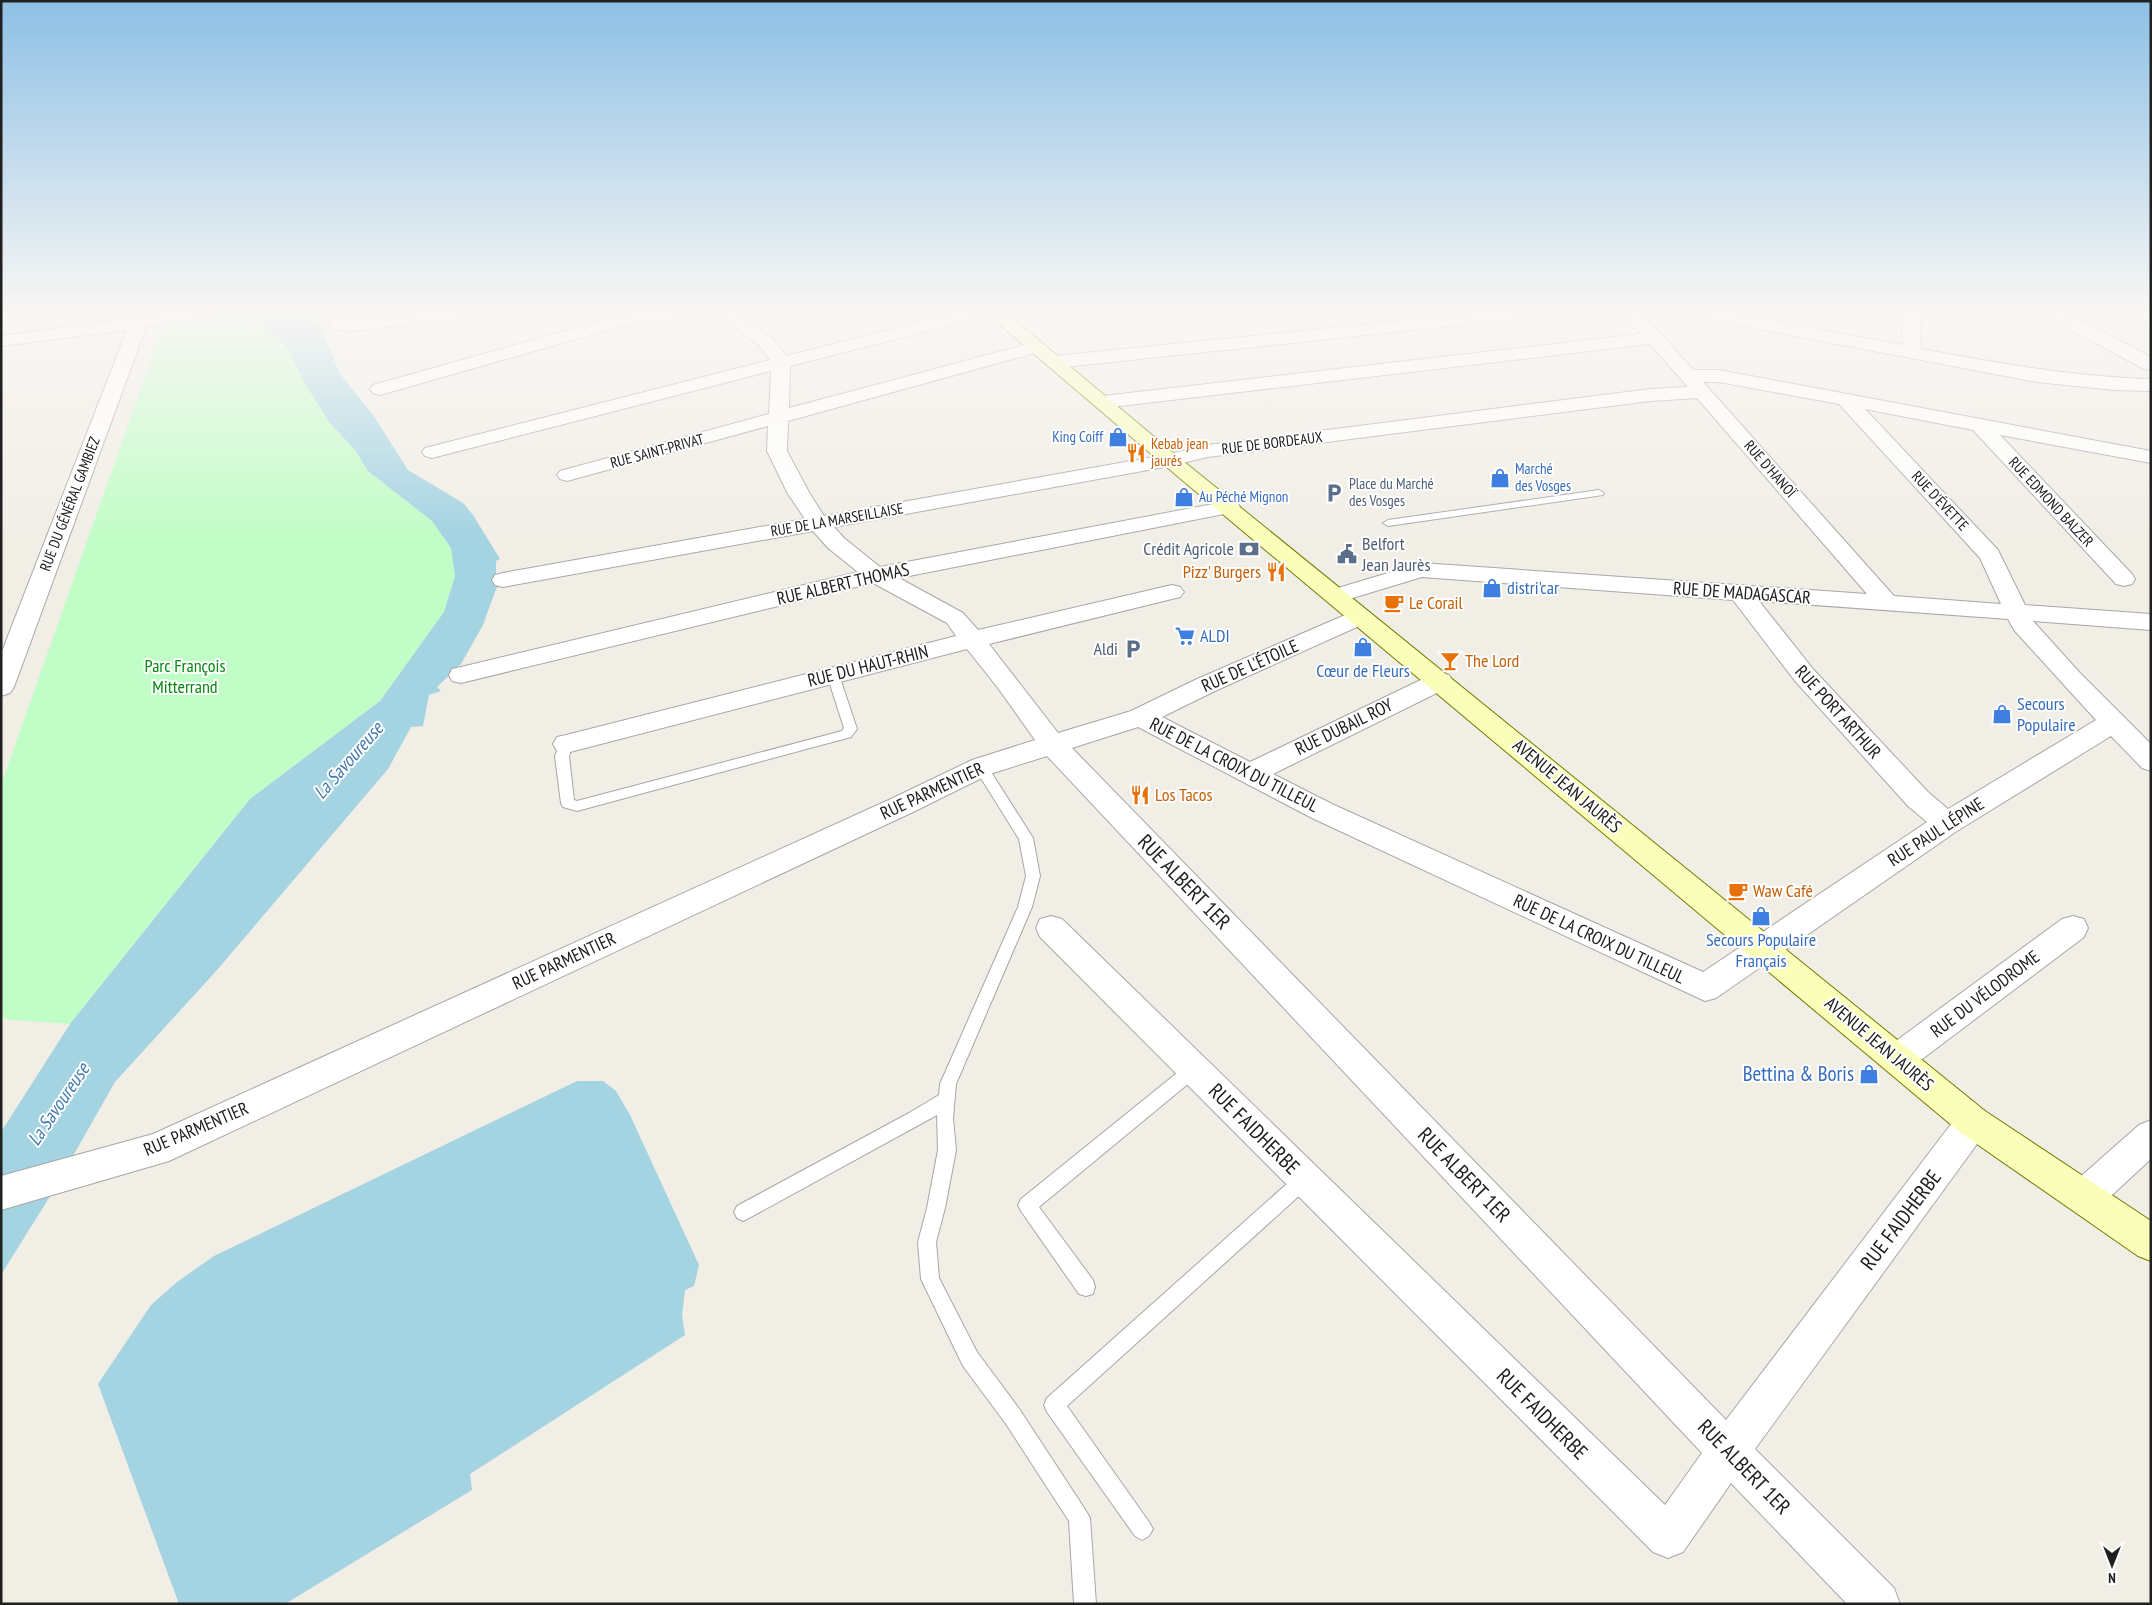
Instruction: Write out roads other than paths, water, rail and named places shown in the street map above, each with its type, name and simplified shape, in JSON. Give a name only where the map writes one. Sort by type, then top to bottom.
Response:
[{"type":"main road","name":"AVENUE JEAN JAURÈS","points":[[1086,388],[1170,460],[1973,1122],[2151,1243]]},
{"type":"street","name":"RUE DU GÉNÉRAL GAMBIEZ","points":[[1,687],[114,388]]},
{"type":"street","points":[[380,389],[384,388]]},
{"type":"street","points":[[432,452],[681,388]]},
{"type":"street","points":[[780,388],[777,451],[799,494],[818,523],[836,543],[876,575],[955,618],[974,640],[1052,744]]},
{"type":"street","name":"RUE SAINT-PRIVAT","points":[[567,475],[803,411],[903,388]]},
{"type":"street","points":[[1103,402],[1225,388]]},
{"type":"street","name":"RUE D'HANOÏ","points":[[1698,388],[1888,604]]},
{"type":"street","points":[[1782,388],[2151,457]]},
{"type":"street","name":"RUE DE BORDEAUX","points":[[1170,460],[1208,451],[1641,396],[1702,392]]},
{"type":"street","name":"RUE D'ÉVETTE","points":[[1846,400],[1990,555],[2022,624],[2151,761]]},
{"type":"street","name":"RUE EDMOND BALZER","points":[[1980,425],[2124,579]]},
{"type":"street","name":"RUE DE LA MARSEILLAISE","points":[[503,580],[1170,460]]},
{"type":"street","name":"RUE ALBERT THOMAS","points":[[461,675],[876,575],[1229,507]]},
{"type":"street","name":"RUE DE MADAGASCAR","points":[[1336,596],[1421,570],[2151,622]]},
{"type":"street","name":"RUE DU HAUT-RHIN","points":[[566,744],[833,675],[1172,592]]},
{"type":"street","name":"RUE PORT ARTHUR","points":[[1739,592],[1804,675],[1918,799],[1947,823]]},
{"type":"street","name":"RUE DE L'ÉTOILE","points":[[1140,717],[1206,685],[1360,617]]},
{"type":"street","name":"RUE DUBAIL ROY","points":[[1248,774],[1440,681]]},
{"type":"street","name":"RUE DE LA CROIX DU TILLEUL","points":[[1052,744],[1140,717],[1322,811],[1705,988],[1763,948]]},
{"type":"street","name":"RUE PAUL LÉPINE","points":[[1763,948],[1947,823],[2113,722]]},
{"type":"street","name":"RUE PARMENTIER","points":[[1,1194],[157,1149],[895,809],[981,767],[1052,744]]},
{"type":"street","name":"RUE ALBERT 1ER","points":[[1052,744],[1728,1451],[1878,1604]]},
{"type":"street","name":"RUE FAIDHERBE","points":[[1050,928],[1668,1537],[1728,1451],[1973,1122]]},
{"type":"street","name":"RUE DU VÉLODROME","points":[[1897,1059],[2072,928]]},
{"type":"street","points":[[2084,1197],[2151,1136]]},
{"type":"lane","points":[[1388,523],[1599,493]]},
{"type":"lane","points":[[566,744],[562,756],[568,803],[577,806],[846,734],[850,729],[833,675]]},
{"type":"lane","points":[[981,767],[1026,838],[1033,876],[1025,907],[948,1084],[945,1118],[947,1150],[936,1208],[927,1242],[930,1279],[970,1359],[1013,1417],[1079,1518],[1085,1604]]},
{"type":"lane","points":[[1086,1287],[1027,1205],[1194,1069]]},
{"type":"lane","points":[[744,1212],[914,1119],[947,1098]]},
{"type":"lane","points":[[1142,1529],[1054,1404],[1304,1179]]},
{"type":"water","name":"La Savoureuse","points":[[308,388],[351,388],[373,415],[408,470],[463,503],[473,515],[500,559],[496,561],[496,574],[500,575],[499,586],[496,589],[483,625],[461,664],[437,687],[441,691],[429,695],[423,726],[411,727],[388,769],[217,970],[115,1082],[52,1193],[1,1275],[1,1132],[70,1024],[250,799],[380,701],[444,612],[455,576],[451,548],[432,521],[368,471],[355,450],[329,422]]},
{"type":"water","points":[[577,1081],[603,1081],[616,1091],[630,1115],[699,1265],[694,1286],[685,1290],[682,1315],[685,1335],[470,1474],[472,1490],[285,1604],[179,1604],[98,1384],[151,1305],[177,1282],[214,1256]]},
{"type":"place","name":"King Coiff","points":[[1118,437]]},
{"type":"place","name":"Kebab jean jaurés","points":[[1136,453]]},
{"type":"place","name":"Marché des Vosges","points":[[1500,478]]},
{"type":"place","name":"Place du Marché des Vosges","points":[[1334,493]]},
{"type":"place","name":"Au Péché Mignon","points":[[1184,497]]},
{"type":"place","name":"Crédit Agricole","points":[[1249,549]]},
{"type":"place","name":"Belfort Jean Jaurès","points":[[1347,554]]},
{"type":"place","name":"Pizz' Burgers","points":[[1276,572]]},
{"type":"place","name":"distri'car","points":[[1492,588]]},
{"type":"place","name":"Le Corail","points":[[1394,603]]},
{"type":"place","name":"ALDI","points":[[1185,636]]},
{"type":"place","name":"Cœur de Fleurs","points":[[1363,647]]},
{"type":"place","name":"Aldi","points":[[1133,649]]},
{"type":"place","name":"The Lord","points":[[1450,661]]},
{"type":"place","name":"Secours Populaire","points":[[2002,714]]},
{"type":"place","name":"Los Tacos","points":[[1140,795]]},
{"type":"place","name":"Waw Café","points":[[1738,891]]},
{"type":"place","name":"Secours Populaire Français","points":[[1761,916]]},
{"type":"place","name":"Bettina & Boris","points":[[1869,1074]]},
{"type":"park label","name":"Parc François Mitterrand","points":[[185,676]]}]
